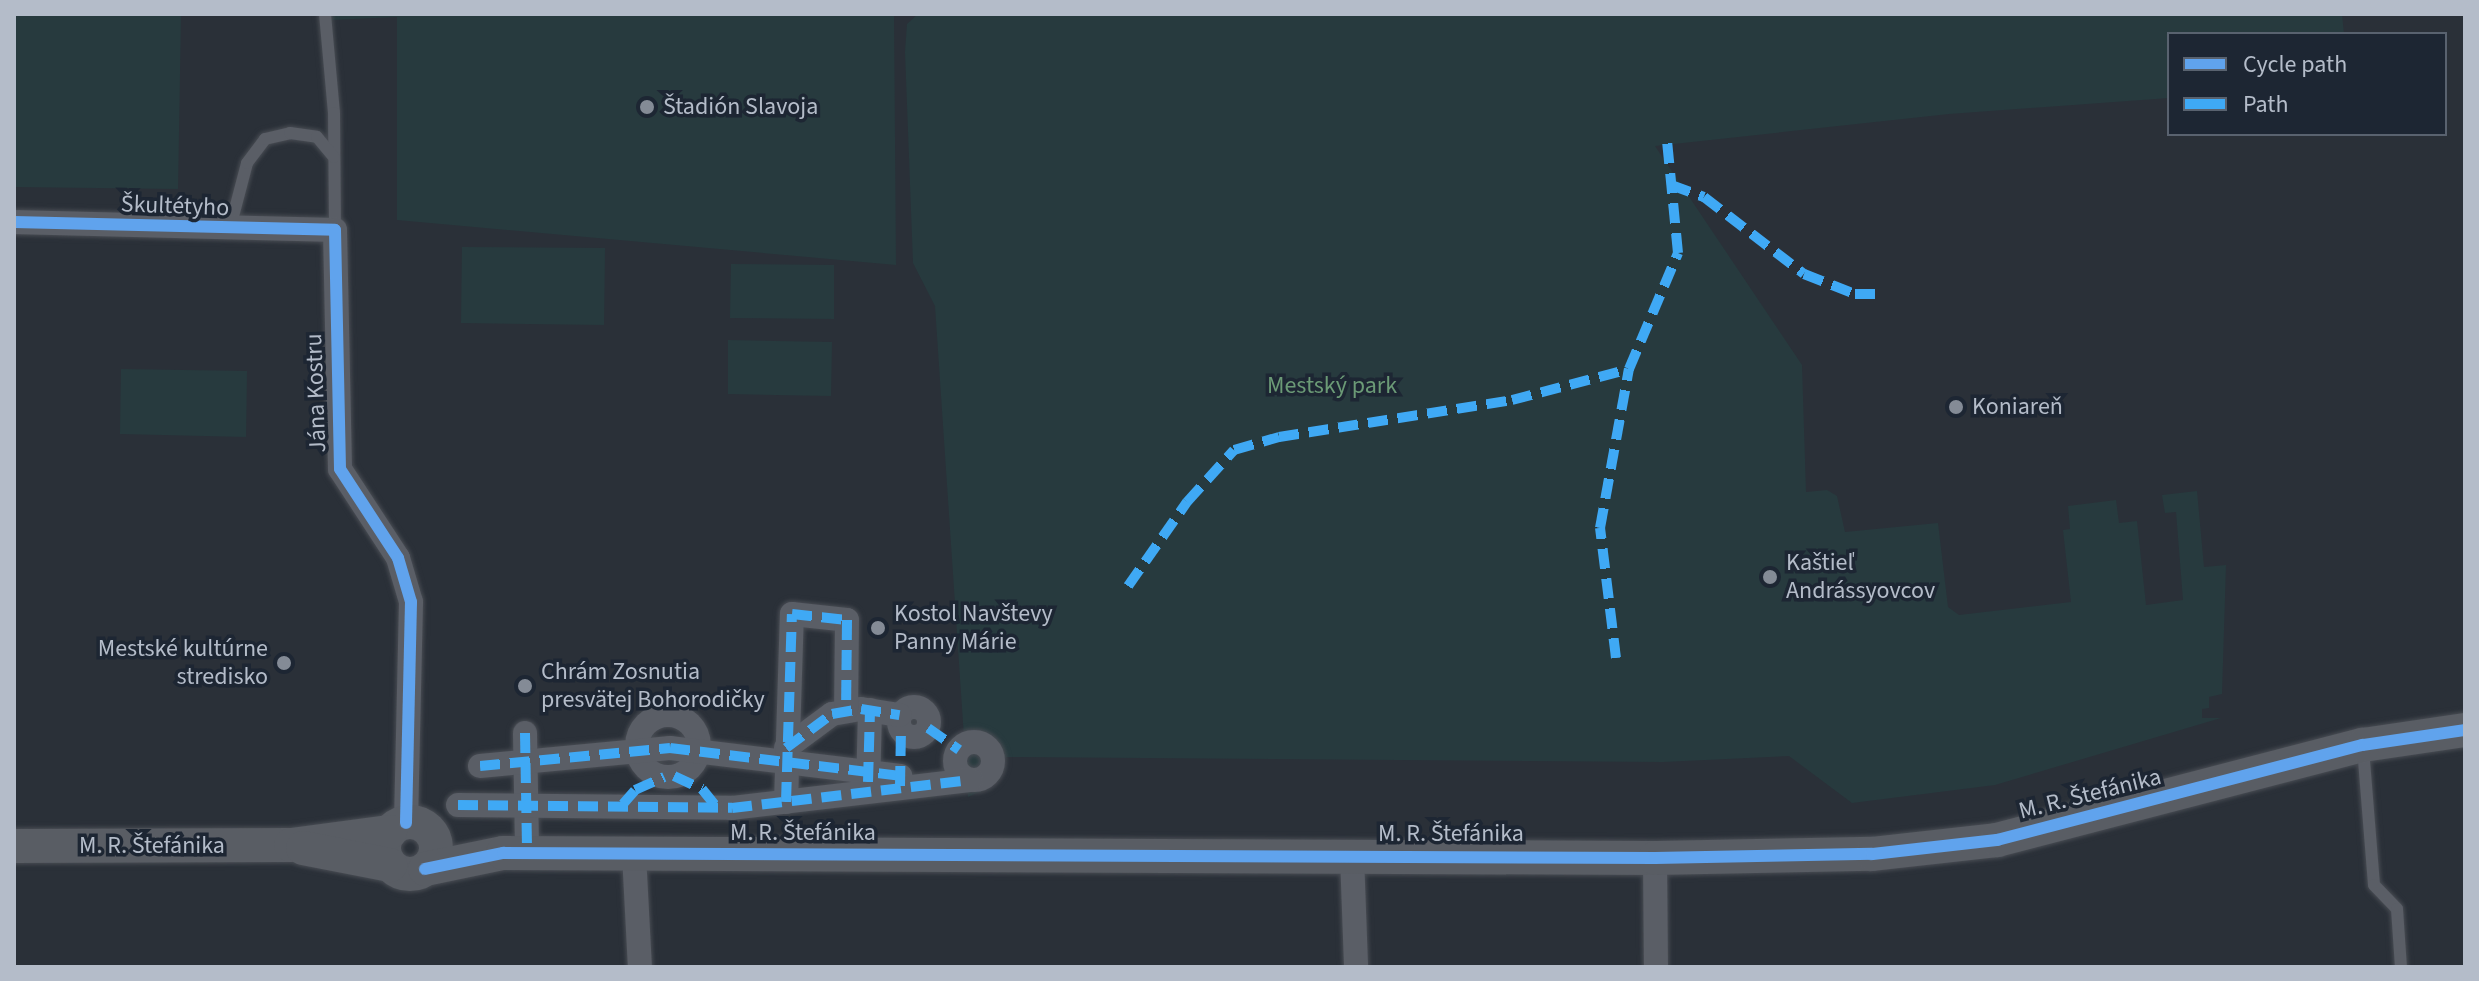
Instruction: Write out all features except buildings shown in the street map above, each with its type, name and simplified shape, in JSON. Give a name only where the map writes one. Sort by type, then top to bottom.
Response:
[{"type":"street","name":"Škultétyho","points":[[14,222],[335,230]]},
{"type":"street","name":"Jána Kostru","points":[[335,230],[340,469],[398,558],[411,602],[403,837]]},
{"type":"street","points":[[786,802],[792,614],[847,620],[881,713],[900,782]]},
{"type":"street","points":[[458,805],[716,806],[786,802],[868,782],[970,780],[988,775],[993,757],[975,742],[959,750],[928,728],[929,718],[918,707],[817,722],[786,755]]},
{"type":"street","points":[[868,782],[881,713]]},
{"type":"street","points":[[623,804],[642,786],[669,776],[693,765],[698,750],[693,727],[668,715],[643,728],[638,752],[645,766],[669,776],[702,789],[716,806]]},
{"type":"street","name":"M. R. Štefánika","points":[[14,846],[291,845],[403,837],[515,853],[1792,857],[1961,846],[2101,817],[2363,745],[2465,730]]},
{"type":"street","points":[[515,853],[525,804],[525,733]]},
{"type":"street","points":[[480,766],[698,750],[786,755],[868,782]]},
{"type":"street","name":"M. R. Štefánika","points":[[403,837],[407,874],[515,853]]},
{"type":"street","points":[[634,854],[640,967]]},
{"type":"street","points":[[1352,856],[1356,967]]},
{"type":"street","points":[[1655,858],[1656,967]]},
{"type":"lane","name":"Jána Kostru","points":[[325,14],[335,230]]},
{"type":"lane","points":[[229,229],[247,163],[265,139],[290,133],[317,137],[334,157]]},
{"type":"lane","points":[[2363,745],[2374,885],[2397,909],[2401,967]]},
{"type":"green space","points":[[14,14],[181,14],[178,189],[14,187]]},
{"type":"green space","name":"Štadión Slavoja","points":[[330,14],[894,14],[896,265],[397,220],[397,17],[331,20]]},
{"type":"green space","name":"Mestský park","points":[[918,14],[2342,14],[2344,32],[2167,32],[2167,98],[1949,114],[1655,146],[1802,365],[1806,492],[1827,490],[1837,496],[1845,532],[1938,523],[1948,607],[1959,615],[2071,602],[2063,530],[2070,529],[2068,506],[2116,500],[2119,523],[2137,521],[2146,605],[2183,600],[2176,512],[2165,513],[2162,495],[2197,491],[2204,567],[2226,565],[2222,694],[2209,697],[2209,708],[2202,709],[2202,718],[2221,718],[1995,785],[1852,803],[1789,756],[1663,762],[1006,757],[992,786],[968,797],[935,306],[913,263],[905,52],[907,24]]},
{"type":"green space","points":[[462,247],[605,248],[604,325],[461,323]]},
{"type":"green space","points":[[731,264],[834,265],[834,319],[730,318]]},
{"type":"green space","points":[[728,340],[832,342],[831,396],[728,394]]},
{"type":"green space","points":[[121,369],[247,371],[246,437],[120,434]]},
{"type":"marked path","points":[[1128,586],[1187,502],[1234,450],[1279,437],[1512,400],[1629,369],[1678,253],[1667,140]]},
{"type":"marked path","points":[[1671,185],[1704,197],[1804,274],[1855,294],[1884,294]]},
{"type":"marked path","points":[[1616,658],[1600,528],[1629,369]]},
{"type":"marked path","points":[[786,802],[792,614],[847,620],[846,710]]},
{"type":"marked path","points":[[786,748],[832,714],[861,709],[900,715]]},
{"type":"marked path","points":[[868,782],[870,710]]},
{"type":"marked path","points":[[928,728],[959,750]]},
{"type":"marked path","points":[[900,786],[901,730]]},
{"type":"marked path","points":[[525,733],[527,853]]},
{"type":"marked path","points":[[480,766],[670,748],[900,776]]},
{"type":"marked path","points":[[674,776],[702,789],[716,806]]},
{"type":"marked path","points":[[623,804],[635,790],[664,777]]},
{"type":"marked path","points":[[458,805],[732,808],[970,780]]},
{"type":"cycle path","points":[[14,222],[335,230],[340,469],[398,558],[411,602],[406,823]]},
{"type":"cycle path","points":[[425,869],[503,853],[1655,858],[1872,854],[1997,840],[2363,745],[2465,730]]},
{"type":"place","name":"Štadión Slavoja","points":[[647,107]]},
{"type":"place","name":"Koniareň","points":[[1956,407]]},
{"type":"place","name":"Kaštieľ Andrássyovcov","points":[[1770,577]]},
{"type":"place","name":"Kostol Navštevy Panny Márie","points":[[878,628]]},
{"type":"place","name":"Mestské kultúrne stredisko","points":[[284,663]]},
{"type":"place","name":"Chrám Zosnutia presvätej Bohorodičky","points":[[525,686]]}]
